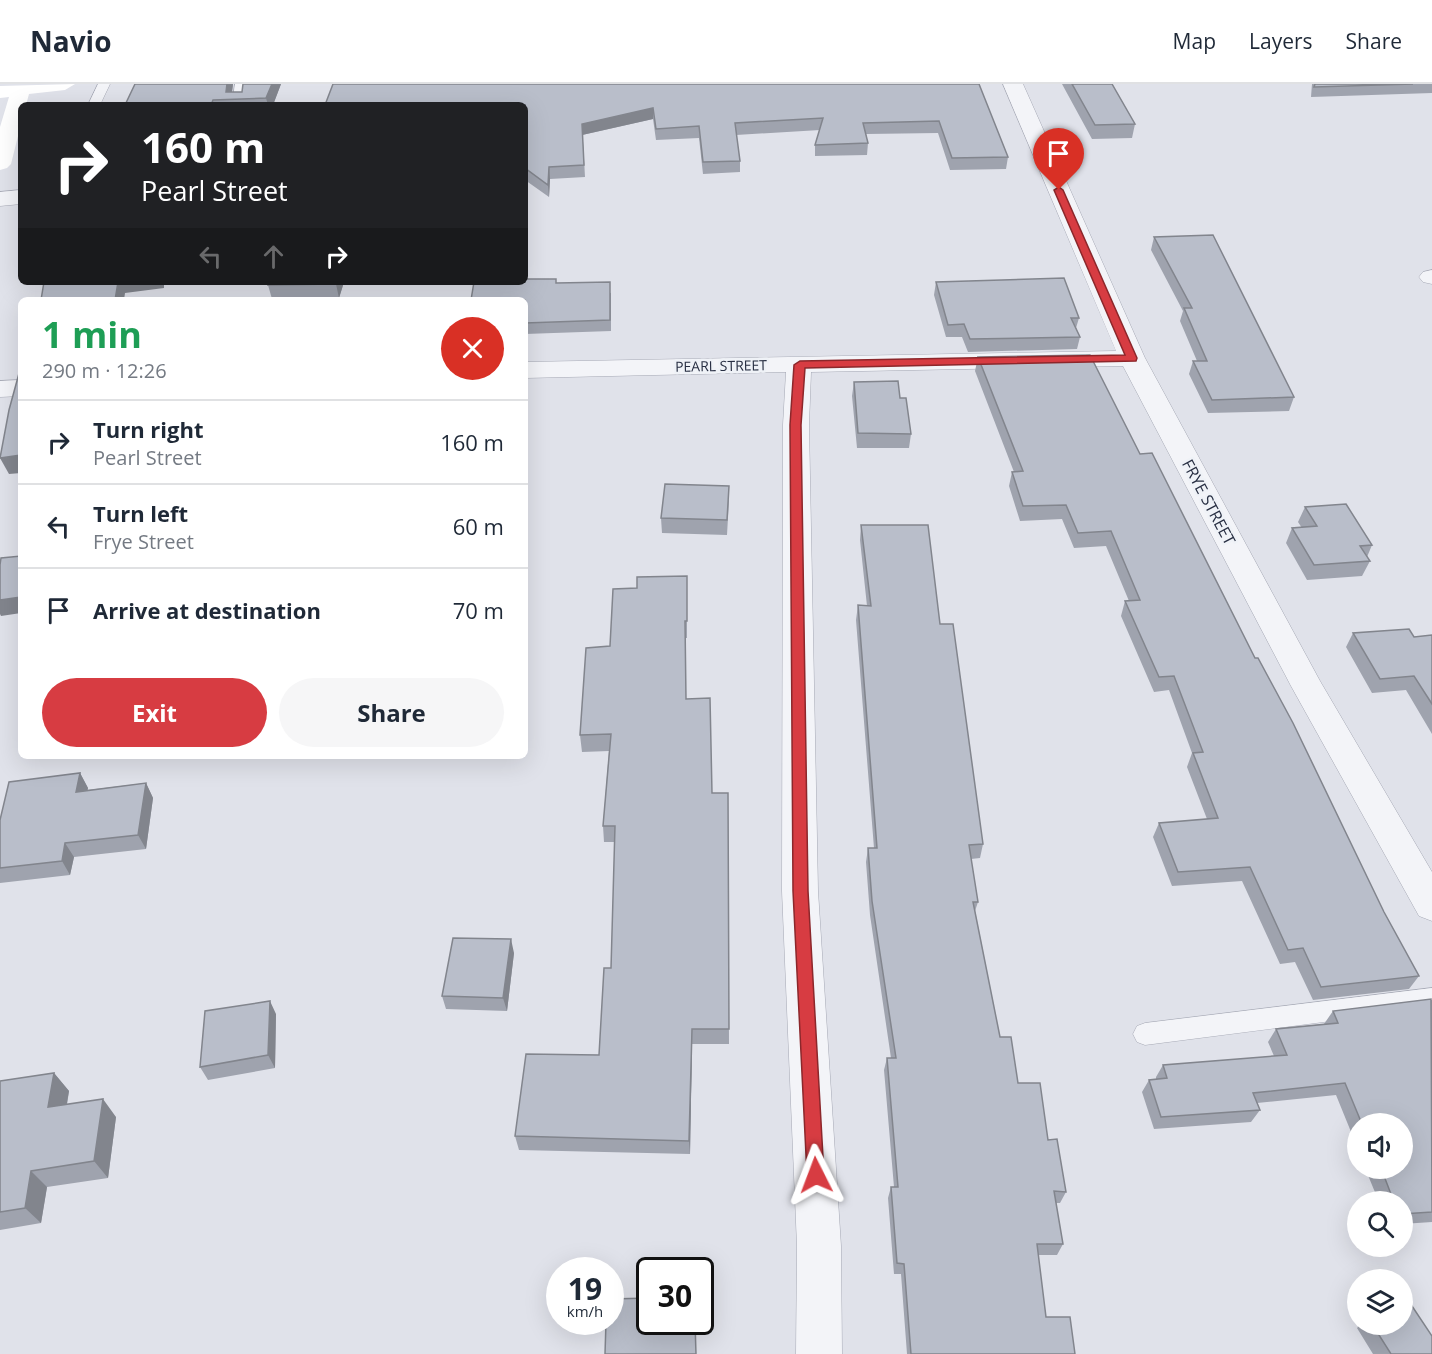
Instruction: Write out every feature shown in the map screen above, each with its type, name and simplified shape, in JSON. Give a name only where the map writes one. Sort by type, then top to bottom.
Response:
[{"type":"street","points":[[0,165],[14,88],[64,84]]},
{"type":"street","name":"FRYE STREET","points":[[1013,84],[1132,358],[1307,686],[1432,905]]},
{"type":"street","points":[[0,199],[18,197]]},
{"type":"street","name":"PEARL STREET","points":[[528,370],[1132,358]]},
{"type":"street","points":[[800,365],[796,425],[800,891],[819,1246],[819,1354]]},
{"type":"street","points":[[0,389],[18,388]]},
{"type":"lane","points":[[95,102],[104,84]]},
{"type":"lane","points":[[238,102],[241,84]]},
{"type":"lane","points":[[1145,1034],[1432,998]]},
{"type":"building","points":[[135,84],[227,84],[226,92],[242,92],[243,84],[272,84],[266,98],[213,100],[212,102],[126,102]]},
{"type":"building","points":[[333,84],[979,84],[1008,157],[952,158],[939,121],[863,123],[868,143],[815,145],[823,118],[735,123],[740,161],[703,162],[699,126],[656,129],[653,108],[582,124],[584,165],[549,167],[548,185],[528,170],[528,102],[326,102]]},
{"type":"building","points":[[1072,84],[1112,84],[1135,124],[1095,125]]},
{"type":"building","points":[[1315,84],[1413,84],[1314,87]]},
{"type":"building","points":[[1213,235],[1294,397],[1212,400],[1193,361],[1207,361],[1184,308],[1192,308],[1154,237]]},
{"type":"building","points":[[1064,278],[1079,318],[1071,318],[1080,337],[970,339],[964,324],[948,325],[936,282]]},
{"type":"building","points":[[528,279],[556,279],[556,283],[610,282],[610,320],[528,323],[528,297],[472,297],[474,285],[528,285]]},
{"type":"building","points":[[44,285],[118,285],[116,297],[42,297]]},
{"type":"building","points":[[1090,355],[1140,454],[1152,453],[1255,658],[1258,658],[1293,723],[1384,912],[1419,976],[1321,987],[1303,948],[1288,950],[1250,867],[1178,872],[1159,823],[1218,818],[1193,753],[1203,752],[1174,676],[1159,677],[1125,601],[1140,600],[1111,531],[1078,533],[1066,505],[1023,506],[1012,472],[1023,471],[978,357]]},
{"type":"building","points":[[18,377],[18,455],[0,458]]},
{"type":"building","points":[[898,381],[900,398],[906,398],[911,434],[858,433],[854,382]]},
{"type":"building","points":[[665,484],[729,486],[727,520],[661,518]]},
{"type":"building","points":[[1346,504],[1372,545],[1360,546],[1370,561],[1314,565],[1292,528],[1317,526],[1305,507]]},
{"type":"building","points":[[861,525],[928,525],[940,624],[953,624],[983,844],[969,845],[978,902],[973,902],[1000,1037],[1011,1037],[1018,1083],[1040,1083],[1048,1140],[1057,1139],[1066,1192],[1054,1191],[1063,1244],[1037,1244],[1046,1317],[1070,1317],[1075,1354],[911,1354],[904,1264],[897,1263],[891,1187],[898,1187],[887,1058],[896,1058],[872,901],[868,848],[877,848],[858,605],[871,606]]},
{"type":"building","points":[[18,556],[18,597],[0,600],[1,558]]},
{"type":"building","points":[[687,576],[686,699],[710,698],[712,793],[728,793],[729,1029],[692,1029],[689,1141],[515,1136],[526,1054],[599,1055],[604,968],[611,968],[615,826],[603,826],[611,734],[580,735],[586,648],[610,646],[613,589],[637,588],[637,577]]},
{"type":"building","points":[[1409,629],[1414,637],[1432,635],[1432,704],[1414,676],[1380,679],[1353,633]]},
{"type":"building","points":[[80,773],[76,792],[146,783],[138,835],[65,843],[62,861],[0,868],[0,820],[9,782]]},
{"type":"building","points":[[453,938],[511,939],[503,998],[442,996]]},
{"type":"building","points":[[1431,999],[1432,1212],[1413,1213],[1413,1191],[1390,1191],[1385,1179],[1413,1179],[1413,1113],[1357,1113],[1345,1083],[1253,1093],[1260,1110],[1161,1117],[1149,1080],[1167,1078],[1163,1065],[1287,1055],[1276,1029],[1338,1023],[1333,1011]]},
{"type":"building","points":[[270,1001],[268,1055],[200,1067],[205,1011]]},
{"type":"building","points":[[54,1073],[48,1107],[103,1099],[94,1161],[31,1171],[25,1208],[0,1212],[0,1081]]},
{"type":"building","points":[[636,1298],[636,1335],[695,1335],[696,1354],[605,1354],[606,1335],[624,1335],[624,1299]]},
{"type":"building","points":[[1413,1308],[1432,1336],[1432,1354],[1391,1354],[1379,1335],[1413,1335]]},
{"type":"route","points":[[816,1175],[800,891],[796,425],[800,365],[1132,358],[1059,190]]}]
